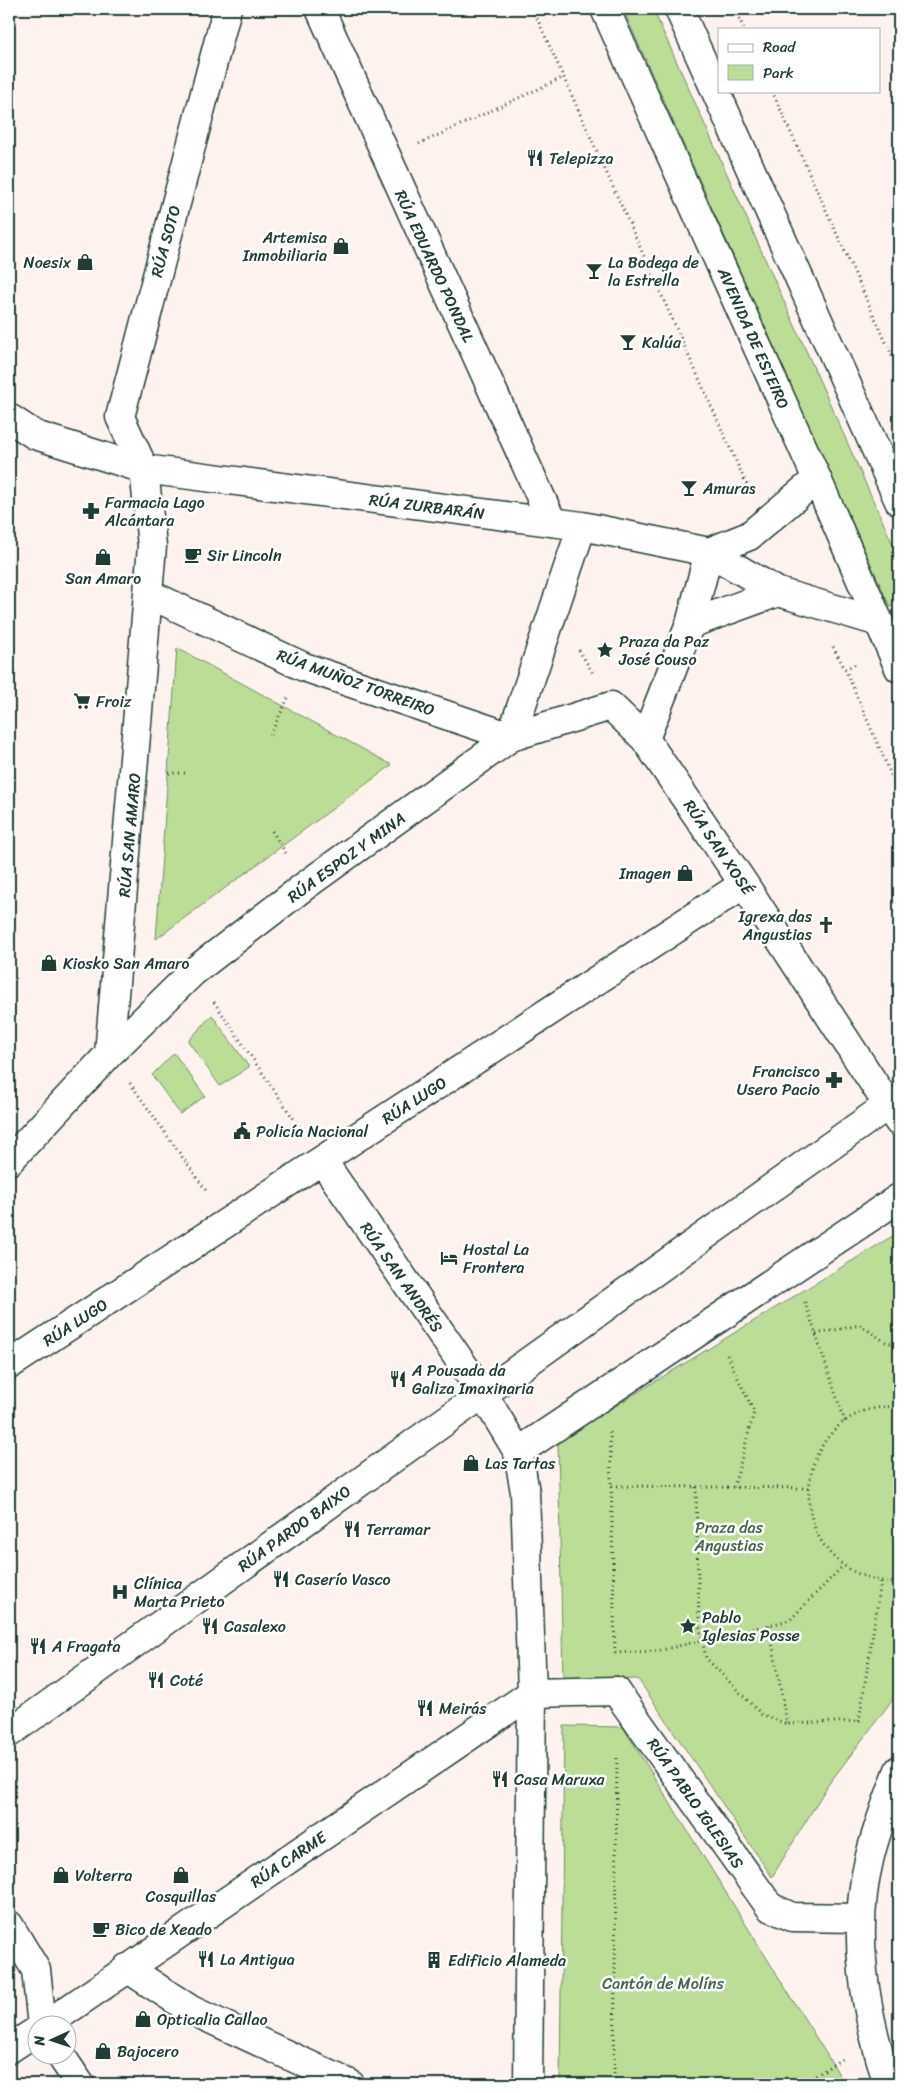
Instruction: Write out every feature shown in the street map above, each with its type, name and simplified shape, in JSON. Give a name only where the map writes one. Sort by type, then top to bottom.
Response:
[{"type":"street","name":"RÚA SOTO","points":[[144,469],[120,417],[227,9]]},
{"type":"street","name":"RÚA EDUARDO PONDAL","points":[[320,9],[386,159],[552,522]]},
{"type":"street","name":"AVENIDA DE ESTEIRO","points":[[605,9],[818,479],[899,668]]},
{"type":"street","points":[[679,9],[899,501]]},
{"type":"street","name":"RÚA ZURBARÁN","points":[[9,418],[35,435],[144,469],[582,526],[709,552]]},
{"type":"street","name":"RÚA SAN AMARO","points":[[109,1054],[152,546],[144,469]]},
{"type":"street","points":[[709,552],[749,536],[818,479]]},
{"type":"street","points":[[511,737],[582,526]]},
{"type":"street","points":[[709,552],[778,592],[879,622]]},
{"type":"street","points":[[645,739],[690,624],[709,552]]},
{"type":"street","points":[[690,624],[778,592]]},
{"type":"street","name":"RÚA MUÑOZ TORREIRO","points":[[149,594],[304,667],[511,737]]},
{"type":"street","name":"RÚA ESPOZ Y MINA","points":[[109,1054],[193,972],[306,885],[511,737],[611,706]]},
{"type":"street","name":"RÚA SAN XOSÉ","points":[[611,706],[645,739],[744,884],[894,1114]]},
{"type":"street","name":"RÚA LUGO","points":[[9,1366],[744,884]]},
{"type":"street","points":[[9,1161],[109,1054]]},
{"type":"street","points":[[483,1394],[894,1114]]},
{"type":"street","name":"RÚA SAN ANDRÉS","points":[[322,1160],[483,1394],[518,1452]]},
{"type":"street","points":[[528,2084],[532,1693],[525,1492],[518,1452],[899,1198]]},
{"type":"street","name":"RÚA PARDO BAIXO","points":[[9,1733],[483,1394]]},
{"type":"street","points":[[532,1693],[616,1691]]},
{"type":"street","name":"RÚA PABLO IGLESIAS","points":[[616,1691],[770,1907],[792,1917],[860,1918]]},
{"type":"street","name":"RÚA CARME","points":[[58,2016],[532,1693]]},
{"type":"street","points":[[888,2084],[874,2043],[862,1976],[860,1918],[868,1860],[899,1770]]},
{"type":"street","points":[[9,1925],[36,1970],[42,2016]]},
{"type":"street","points":[[128,1968],[191,2010],[350,2084]]},
{"type":"street","points":[[9,2049],[28,2037]]},
{"type":"street","points":[[68,2066],[80,2084]]},
{"type":"path","points":[[533,9],[751,495]]},
{"type":"path","points":[[735,9],[744,28]]},
{"type":"path","points":[[386,159],[564,77]]},
{"type":"path","points":[[772,92],[899,371]]},
{"type":"path","points":[[554,609],[611,706]]},
{"type":"path","points":[[845,669],[899,793]]},
{"type":"path","points":[[193,972],[322,1160]]},
{"type":"path","points":[[109,1054],[228,1221]]},
{"type":"path","points":[[797,1307],[813,1297]]},
{"type":"path","points":[[805,1302],[846,1422]]},
{"type":"path","points":[[816,1334],[860,1325],[887,1343],[899,1343]]},
{"type":"path","points":[[725,1351],[754,1412],[734,1487]]},
{"type":"path","points":[[899,1407],[878,1408],[846,1422],[831,1435],[819,1451],[811,1469],[808,1488],[809,1510],[815,1532],[827,1551],[843,1566],[862,1576],[882,1582],[899,1583]]},
{"type":"path","points":[[610,1424],[616,1691]]},
{"type":"path","points":[[612,1486],[808,1488]]},
{"type":"path","points":[[696,1487],[699,1624],[706,1658],[761,1714],[787,1724],[859,1721],[882,1582]]},
{"type":"path","points":[[615,1652],[657,1651],[790,1620],[843,1566]]},
{"type":"path","points":[[769,1625],[787,1724]]},
{"type":"path","points":[[614,2084],[617,1750]]},
{"type":"path","points":[[803,2084],[832,2064],[874,2043]]},
{"type":"green space","points":[[623,9],[653,9],[899,558],[899,603],[890,607]]},
{"type":"green space","points":[[177,648],[392,765],[156,939]]},
{"type":"green space","points":[[212,1015],[249,1067],[220,1086],[188,1041]]},
{"type":"green space","points":[[174,1053],[205,1096],[180,1114],[152,1075]]},
{"type":"green space","name":"Praza das Angustias","points":[[899,1232],[899,1691],[828,1785],[772,1877],[638,1679],[563,1681],[558,1441]]},
{"type":"green space","name":"Cantón de Molíns","points":[[564,1726],[623,1727],[845,2084],[560,2084]]},
{"type":"place","name":"Telepizza","points":[[535,158]]},
{"type":"place","name":"Artemisa Inmobiliaria","points":[[341,246]]},
{"type":"place","name":"Noesix","points":[[85,262]]},
{"type":"place","name":"La Bodega de la Estrella","points":[[594,271]]},
{"type":"place","name":"Kalúa","points":[[628,342]]},
{"type":"place","name":"Amuras","points":[[689,488]]},
{"type":"place","name":"Farmacia Lago Alcántara","points":[[91,511]]},
{"type":"place","name":"Sir Lincoln","points":[[193,555]]},
{"type":"place","name":"San Amaro","points":[[103,557]]},
{"type":"place","name":"Praza da Paz José Couso","points":[[605,650]]},
{"type":"place","name":"Froiz","points":[[82,701]]},
{"type":"place","name":"Imagen","points":[[685,873]]},
{"type":"place","name":"Igrexa das Angustias","points":[[826,925]]},
{"type":"place","name":"Kiosko San Amaro","points":[[49,963]]},
{"type":"place","name":"Francisco Usero Pacio","points":[[834,1080]]},
{"type":"place","name":"Policía Nacional","points":[[242,1131]]},
{"type":"place","name":"Hostal La Frontera","points":[[449,1258]]},
{"type":"place","name":"A Pousada da Galiza Imaxinaria","points":[[398,1379]]},
{"type":"place","name":"Las Tartas","points":[[471,1463]]},
{"type":"place","name":"Terramar","points":[[352,1529]]},
{"type":"place","name":"Caserío Vasco","points":[[281,1579]]},
{"type":"place","name":"Clínica Marta Prieto","points":[[120,1592]]},
{"type":"place","name":"Casalexo","points":[[210,1626]]},
{"type":"place","name":"Pablo Iglesias Posse","points":[[688,1626]]},
{"type":"place","name":"A Fragata","points":[[38,1646]]},
{"type":"place","name":"Coté","points":[[156,1680]]},
{"type":"place","name":"Meirás","points":[[425,1708]]},
{"type":"place","name":"Casa Maruxa","points":[[500,1779]]},
{"type":"place","name":"Volterra","points":[[61,1875]]},
{"type":"place","name":"Cosquillas","points":[[181,1875]]},
{"type":"place","name":"Bico de Xeado","points":[[101,1929]]},
{"type":"place","name":"La Antigua","points":[[206,1959]]},
{"type":"place","name":"Edificio Alameda","points":[[434,1960]]},
{"type":"place","name":"Opticalia Callao","points":[[143,2019]]},
{"type":"place","name":"Bajocero","points":[[103,2051]]}]
